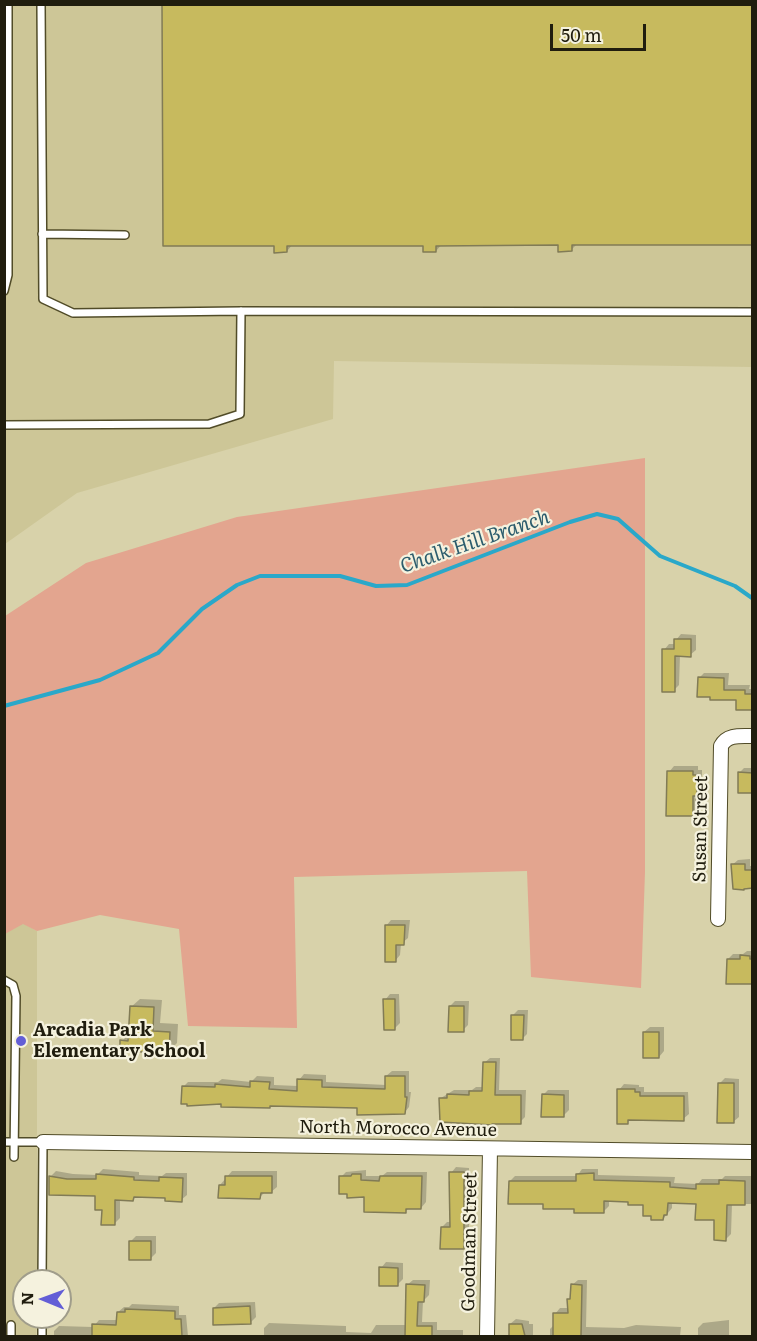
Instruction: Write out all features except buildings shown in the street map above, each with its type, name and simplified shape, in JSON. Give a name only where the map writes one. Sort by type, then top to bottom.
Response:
[{"type":"street","name":"Susan Street","points":[[718,919],[721,753],[724,741],[735,736],[753,736]]},
{"type":"street","name":"North Morocco Avenue","points":[[43,1142],[753,1152]]},
{"type":"street","name":"Goodman Street","points":[[487,1336],[490,1149]]},
{"type":"lane","points":[[4,291],[8,263],[8,4]]},
{"type":"lane","points":[[41,4],[43,299],[73,313],[753,312]]},
{"type":"lane","points":[[42,234],[125,235]]},
{"type":"lane","points":[[4,425],[209,424],[240,414],[241,311]]},
{"type":"lane","points":[[4,980],[13,985],[16,996],[14,1157]]},
{"type":"lane","points":[[4,1142],[43,1142],[42,1269]]},
{"type":"lane","points":[[9,1336],[11,1325]]},
{"type":"shaded area","points":[[5,5],[752,5],[752,367],[334,361],[333,419],[77,493],[5,544]]},
{"type":"shaded area","points":[[645,458],[645,872],[641,988],[531,977],[527,871],[294,877],[297,1028],[188,1026],[179,929],[100,915],[37,931],[23,924],[5,934],[5,616],[86,563],[237,517]]},
{"type":"shaded area","name":"Arcadia Park Elementary School","points":[[23,923],[37,931],[37,1269],[12,1269],[12,1329],[36,1329],[36,1336],[5,1336],[4,934]]},
{"type":"waterway","name":"Chalk Hill Branch","points":[[4,706],[100,680],[158,653],[202,609],[237,585],[260,576],[340,576],[376,586],[407,585],[570,522],[597,514],[618,519],[660,556],[735,586],[752,598]]},
{"type":"place","name":"Arcadia Park Elementary School","points":[[21,1041]]}]
